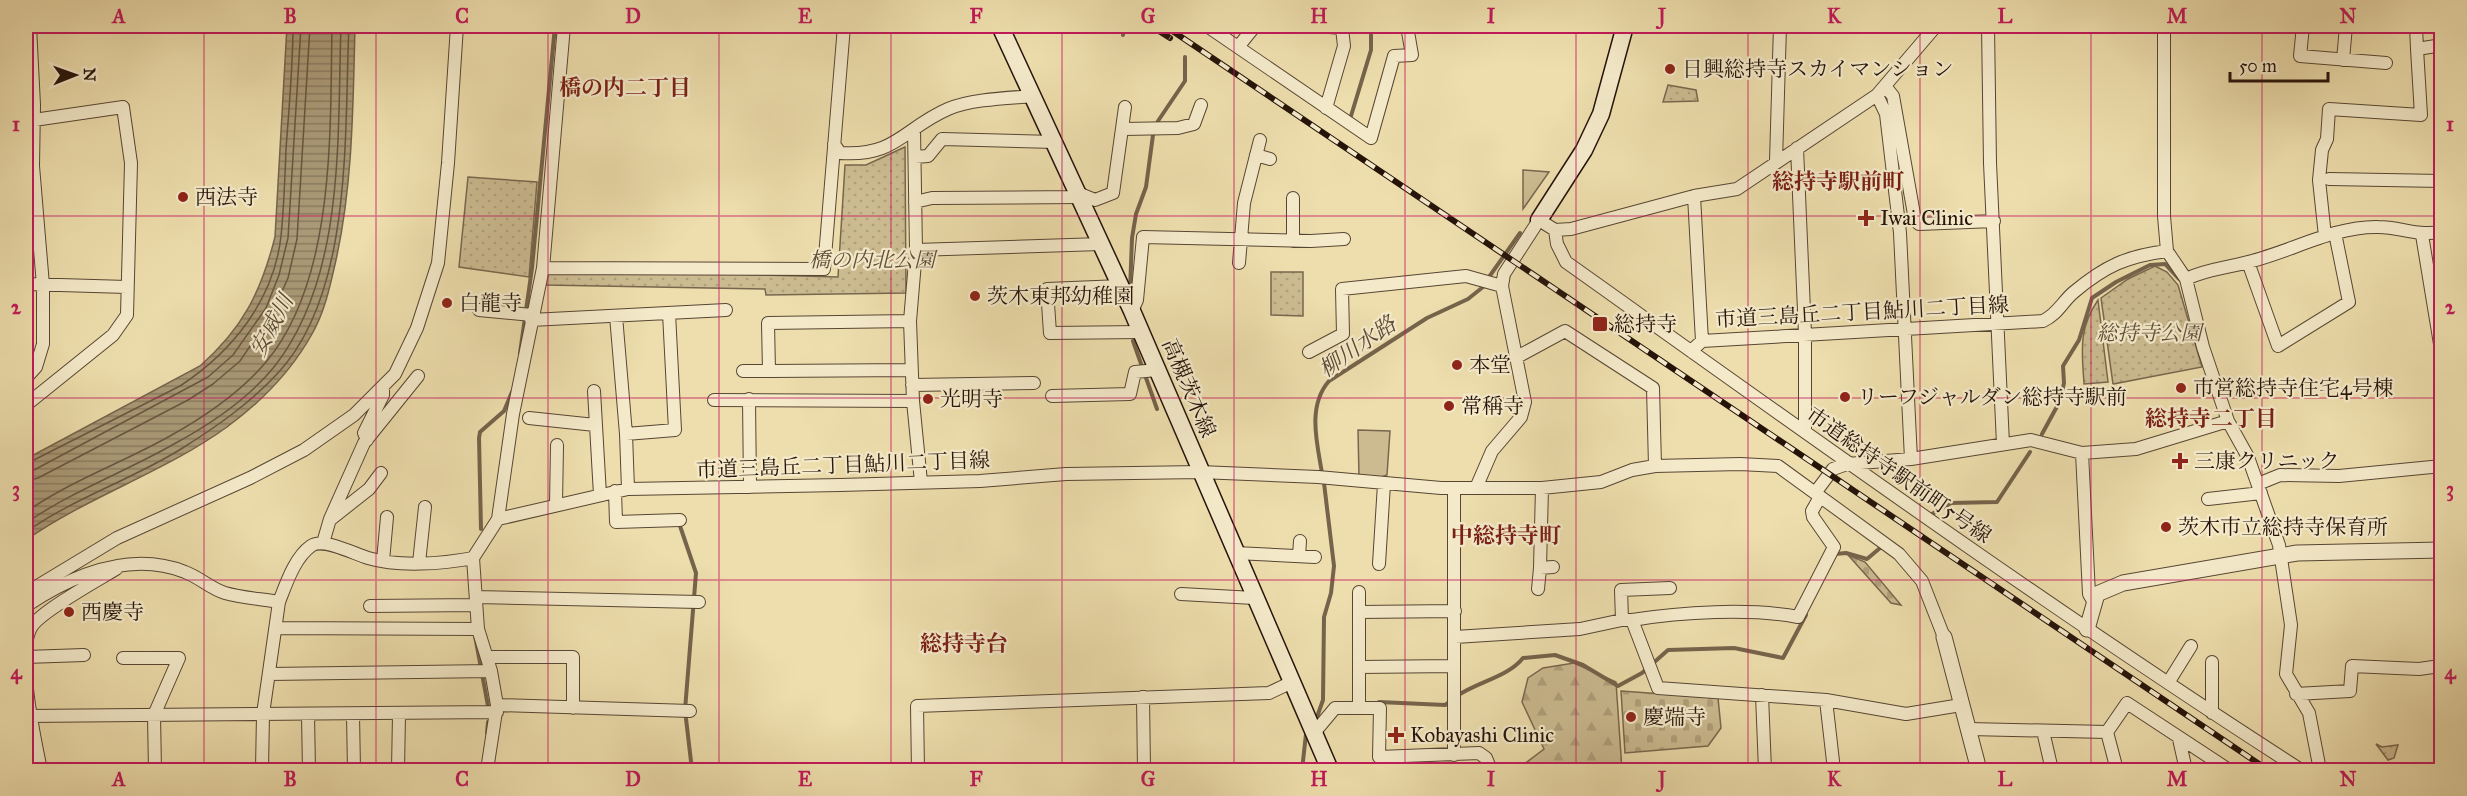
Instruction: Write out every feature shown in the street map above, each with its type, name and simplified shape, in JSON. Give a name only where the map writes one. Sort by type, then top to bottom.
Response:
[{"type":"main road","name":"高槻茨木線","points":[[1000,26],[1132,311],[1290,683],[1330,771]]},
{"type":"main road","points":[[1539,220],[1584,150],[1601,114],[1612,83],[1625,26]]},
{"type":"street","points":[[26,378],[36,367],[43,344],[43,285],[33,166],[34,120],[30,100],[28,51],[30,26]]},
{"type":"street","points":[[26,593],[117,538],[250,478],[304,450],[354,415],[395,374],[417,328],[438,263],[448,163],[457,26]]},
{"type":"street","points":[[487,771],[497,709],[491,671],[478,629],[473,558],[498,519],[513,414],[543,268],[564,26]]},
{"type":"street","points":[[543,268],[824,269],[844,26]]},
{"type":"street","points":[[1208,26],[1371,138],[1394,56],[1412,55],[1407,26]]},
{"type":"street","points":[[1238,47],[1255,26]]},
{"type":"street","points":[[1316,26],[1342,28],[1344,46],[1326,108]]},
{"type":"street","points":[[1776,161],[1780,26]]},
{"type":"street","points":[[1476,488],[1492,452],[1521,417],[1525,402],[1502,286],[1504,274],[1539,220],[1555,230],[1571,229],[1694,196],[1737,189],[1776,161],[1836,125],[1881,90],[1936,26]]},
{"type":"street","points":[[1988,26],[1990,163],[2003,444]]},
{"type":"street","points":[[2164,26],[2164,216],[2167,251],[2186,279],[2204,347],[2228,421],[2248,457],[2281,556],[2292,625],[2286,674],[2309,713],[2320,771]]},
{"type":"street","points":[[2303,26],[2300,56],[2386,63]]},
{"type":"street","points":[[2343,60],[2346,26]]},
{"type":"street","points":[[2248,262],[2278,346],[2349,302],[2330,235],[2319,180],[2322,150],[2327,139],[2329,109],[2421,115],[2416,26]]},
{"type":"street","points":[[2417,49],[2442,45]]},
{"type":"street","points":[[1881,90],[1893,96],[1915,220],[1919,224],[1994,221]]},
{"type":"street","points":[[1881,90],[1900,233],[1911,459]]},
{"type":"street","points":[[859,154],[890,143],[921,121],[948,106],[1034,96]]},
{"type":"street","points":[[834,144],[840,153],[859,154],[890,147],[949,108],[978,102]]},
{"type":"street","points":[[1123,129],[1178,128],[1194,124],[1201,105]]},
{"type":"street","points":[[26,405],[113,335],[127,315],[131,163],[123,107],[34,120]]},
{"type":"street","points":[[915,202],[932,198],[1079,195],[1095,200],[1113,194],[1125,107]]},
{"type":"street","points":[[914,130],[916,250],[910,321],[913,401],[921,482]]},
{"type":"street","points":[[915,157],[928,156],[942,139],[1055,142]]},
{"type":"street","points":[[1239,263],[1244,203],[1260,140]]},
{"type":"street","points":[[1797,148],[1805,334],[1805,432]]},
{"type":"street","points":[[1256,155],[1270,159]]},
{"type":"street","points":[[2329,179],[2442,181]]},
{"type":"street","points":[[1694,196],[1702,341]]},
{"type":"street","points":[[1293,198],[1293,241]]},
{"type":"street","points":[[2186,279],[2201,272],[2248,262],[2330,235],[2378,227],[2422,235],[2442,232]]},
{"type":"street","name":"市道三島丘二丁目鮎川二丁目線","points":[[1555,230],[1557,244],[1566,262],[1690,351],[1702,341],[2043,321],[2054,316],[2072,294],[2103,270],[2136,255],[2167,251]]},
{"type":"street","points":[[2422,235],[2442,356]]},
{"type":"street","points":[[1132,311],[1137,300],[1143,237],[1293,241],[1344,239]]},
{"type":"street","points":[[916,250],[1101,244]]},
{"type":"street","points":[[1309,352],[1343,334],[1342,289],[1466,276],[1502,286]]},
{"type":"street","points":[[26,284],[127,287]]},
{"type":"street","points":[[1120,286],[1047,289],[1050,333],[1141,332]]},
{"type":"street","points":[[479,310],[531,318],[726,310]]},
{"type":"street","points":[[626,434],[675,430],[669,313]]},
{"type":"street","points":[[616,316],[626,434],[628,489]]},
{"type":"street","points":[[769,371],[768,323],[910,321]]},
{"type":"street","points":[[1517,357],[1564,331],[1653,388],[1655,466]]},
{"type":"street","name":"市道総持寺駅前町5号線","points":[[1690,351],[1847,464],[2087,629],[2301,771]]},
{"type":"street","points":[[743,371],[912,370]]},
{"type":"street","points":[[1052,396],[1130,394],[1135,372],[1157,370]]},
{"type":"street","points":[[323,543],[330,519],[367,440],[418,376]]},
{"type":"street","points":[[912,385],[1034,383]]},
{"type":"street","points":[[367,440],[364,433],[383,395],[383,388]]},
{"type":"street","points":[[594,391],[600,495]]},
{"type":"street","points":[[749,399],[750,487]]},
{"type":"street","points":[[714,400],[913,401]]},
{"type":"street","points":[[529,418],[595,425]]},
{"type":"street","points":[[1455,637],[1580,629],[1662,615],[1776,613],[1798,617],[1834,547],[1813,517],[1812,511],[1817,495],[1833,469],[1847,464],[1911,459],[2031,440],[2082,453],[2136,449],[2228,421]]},
{"type":"street","points":[[556,446],[556,505]]},
{"type":"street","points":[[2082,453],[2089,594],[2093,601]]},
{"type":"street","name":"市道三島丘二丁目鮎川二丁目線","points":[[498,519],[628,489],[980,481],[1065,474],[1200,472],[1317,477],[1454,488],[1542,488],[1601,482],[1632,470],[1655,466],[1740,464],[1778,466],[1899,554],[1922,581],[1944,637]]},
{"type":"street","points":[[2208,499],[2259,488],[2280,475],[2339,476],[2442,466]]},
{"type":"street","points":[[330,519],[369,489],[381,473]]},
{"type":"street","points":[[1379,564],[1383,484]]},
{"type":"street","points":[[1454,488],[1454,754]]},
{"type":"street","points":[[1538,589],[1547,567],[1542,488]]},
{"type":"street","points":[[615,491],[616,522],[680,520]]},
{"type":"street","points":[[419,563],[425,507]]},
{"type":"street","points":[[383,561],[387,517]]},
{"type":"street","points":[[1299,556],[1300,541]]},
{"type":"street","points":[[262,771],[262,714],[279,602],[300,558],[312,545],[323,543],[383,561],[443,564],[473,558]]},
{"type":"street","points":[[2087,629],[2093,601],[2105,588],[2123,583],[2308,553],[2442,550]]},
{"type":"street","points":[[1235,553],[1315,557]]},
{"type":"street","points":[[26,606],[58,584],[93,570],[120,566],[152,566],[184,571],[224,593],[279,602]]},
{"type":"street","points":[[41,771],[28,716],[26,657],[32,626],[73,594],[120,566]]},
{"type":"street","points":[[1670,588],[1621,590],[1627,620],[1658,688],[1826,700],[1906,714],[1961,705]]},
{"type":"street","points":[[1359,592],[1359,708]]},
{"type":"street","points":[[1181,594],[1254,598]]},
{"type":"street","points":[[370,606],[476,601],[699,602]]},
{"type":"street","points":[[1359,612],[1455,611]]},
{"type":"street","points":[[276,628],[478,629]]},
{"type":"street","points":[[1944,637],[1979,771]]},
{"type":"street","points":[[2168,683],[2191,646]]},
{"type":"street","points":[[26,657],[84,655]]},
{"type":"street","points":[[487,657],[573,657],[573,708]]},
{"type":"street","points":[[123,658],[178,658],[154,715],[155,771]]},
{"type":"street","points":[[2212,662],[2212,713]]},
{"type":"street","points":[[1359,667],[1455,666]]},
{"type":"street","points":[[2296,694],[2350,691],[2352,666],[2419,669],[2440,666]]},
{"type":"street","points":[[269,674],[491,671]]},
{"type":"street","points":[[918,771],[917,705],[1269,693],[1290,683]]},
{"type":"street","points":[[1762,695],[1765,771]]},
{"type":"street","points":[[1143,697],[1144,771]]},
{"type":"street","points":[[1826,700],[1834,771]]},
{"type":"street","points":[[2117,771],[2107,732],[2127,703],[2229,771]]},
{"type":"street","points":[[28,716],[399,715],[497,709],[573,708],[690,711]]},
{"type":"street","points":[[1314,733],[1335,708],[1380,708],[1379,757],[1479,753],[1486,758],[1491,771]]},
{"type":"street","points":[[308,715],[309,771]]},
{"type":"street","points":[[353,715],[354,771]]},
{"type":"street","points":[[399,715],[399,771]]},
{"type":"street","points":[[1969,729],[2107,732]]},
{"type":"street","points":[[2043,731],[2052,771]]},
{"type":"street","points":[[2179,739],[2186,771]]},
{"type":"green space","points":[[1668,85],[1696,90],[1698,101],[1663,102]]},
{"type":"green space","name":"橋の内北公園","points":[[905,147],[906,293],[766,295],[765,289],[544,285],[551,269],[838,277],[845,165],[866,165]]},
{"type":"green space","points":[[1523,170],[1549,172],[1523,209]]},
{"type":"green space","points":[[468,177],[537,182],[529,277],[459,267]]},
{"type":"green space","name":"総持寺公園","points":[[2155,266],[2167,272],[2178,285],[2202,367],[2113,384],[2101,298],[2128,279]]},
{"type":"green space","points":[[1271,272],[1303,272],[1303,316],[1271,315]]},
{"type":"green space","points":[[2098,300],[2108,382],[2084,384],[2082,351],[2084,331]]},
{"type":"green space","points":[[1358,430],[1390,431],[1387,475],[1378,478],[1359,477]]},
{"type":"green space","points":[[1848,555],[1865,562],[1901,605],[1891,603]]},
{"type":"green space","points":[[1574,663],[1616,682],[1622,770],[1525,770],[1523,765],[1544,749],[1522,702],[1528,678],[1543,668]]},
{"type":"green space","points":[[1621,691],[1718,698],[1721,728],[1708,746],[1625,753]]},
{"type":"green space","points":[[2376,744],[2382,747],[2398,745],[2394,758],[2388,760]]},
{"type":"water","name":"安威川","points":[[287,26],[355,26],[354,85],[346,202],[332,279],[317,325],[295,360],[275,385],[227,427],[178,457],[50,524],[26,540],[26,459],[200,366],[228,338],[248,308],[270,257],[275,237]]},
{"type":"waterway","points":[[520,353],[532,268],[555,26]]},
{"type":"waterway","points":[[1123,35],[1124,26]]},
{"type":"waterway","points":[[1351,116],[1371,50],[1371,26]]},
{"type":"waterway","points":[[1130,291],[1132,238],[1136,214],[1146,187],[1153,135],[1158,121],[1185,81],[1185,57]]},
{"type":"waterway","name":"柳川水路","points":[[1489,277],[1520,233]]},
{"type":"waterway","points":[[2042,434],[2060,401],[2064,383],[2063,366],[2079,340],[2092,298],[2116,282],[2150,265],[2165,264],[2179,279]]},
{"type":"waterway","name":"柳川水路","points":[[1322,473],[1315,425],[1318,402],[1329,381],[1427,318],[1468,299],[1483,287]]},
{"type":"waterway","points":[[1133,341],[1157,409]]},
{"type":"waterway","points":[[481,529],[480,432],[504,411],[512,392]]},
{"type":"waterway","points":[[1932,514],[1951,503],[1997,502],[2030,452]]},
{"type":"waterway","name":"柳川水路","points":[[1317,717],[1323,700],[1324,617],[1331,593],[1334,566],[1324,483]]},
{"type":"waterway","points":[[679,523],[696,573],[685,710],[692,770]]},
{"type":"waterway","points":[[1835,554],[1846,553],[1867,559],[1880,548]]},
{"type":"waterway","points":[[1457,696],[1501,675],[1517,665],[1523,658],[1555,655],[1583,665],[1618,686],[1642,673],[1668,650],[1734,648],[1783,658],[1806,615]]},
{"type":"waterway","points":[[475,636],[488,706]]},
{"type":"waterway","points":[[1379,702],[1445,705],[1451,701]]},
{"type":"waterway","points":[[487,733],[488,722]]},
{"type":"waterway","name":"柳川水路","points":[[1302,770],[1306,734]]},
{"type":"railway","points":[[1151,26],[1170,38]]},
{"type":"railway","points":[[1165,26],[2268,770]]},
{"type":"place","name":"日興総持寺スカイマンション","points":[[1670,69]]},
{"type":"place","name":"西法寺","points":[[183,197]]},
{"type":"place","name":"Iwai Clinic","points":[[1866,218]]},
{"type":"place","name":"茨木東邦幼稚園","points":[[975,296]]},
{"type":"place","name":"白龍寺","points":[[447,303]]},
{"type":"place","name":"総持寺","points":[[1600,324]]},
{"type":"place","name":"本堂","points":[[1457,365]]},
{"type":"place","name":"市営総持寺住宅4号棟","points":[[2181,388]]},
{"type":"place","name":"リーフジャルダン総持寺駅前","points":[[1845,397]]},
{"type":"place","name":"光明寺","points":[[928,399]]},
{"type":"place","name":"常稱寺","points":[[1449,406]]},
{"type":"place","name":"三康クリニック","points":[[2180,461]]},
{"type":"place","name":"茨木市立総持寺保育所","points":[[2166,527]]},
{"type":"place","name":"西慶寺","points":[[69,612]]},
{"type":"place","name":"慶端寺","points":[[1631,717]]},
{"type":"place","name":"Kobayashi Clinic","points":[[1396,735]]},
{"type":"district","name":"橋の内二丁目","points":[[625,87]]},
{"type":"district","name":"総持寺駅前町","points":[[1838,181]]},
{"type":"district","name":"総持寺二丁目","points":[[2211,418]]},
{"type":"district","name":"中総持寺町","points":[[1506,535]]},
{"type":"district","name":"総持寺台","points":[[964,643]]}]
